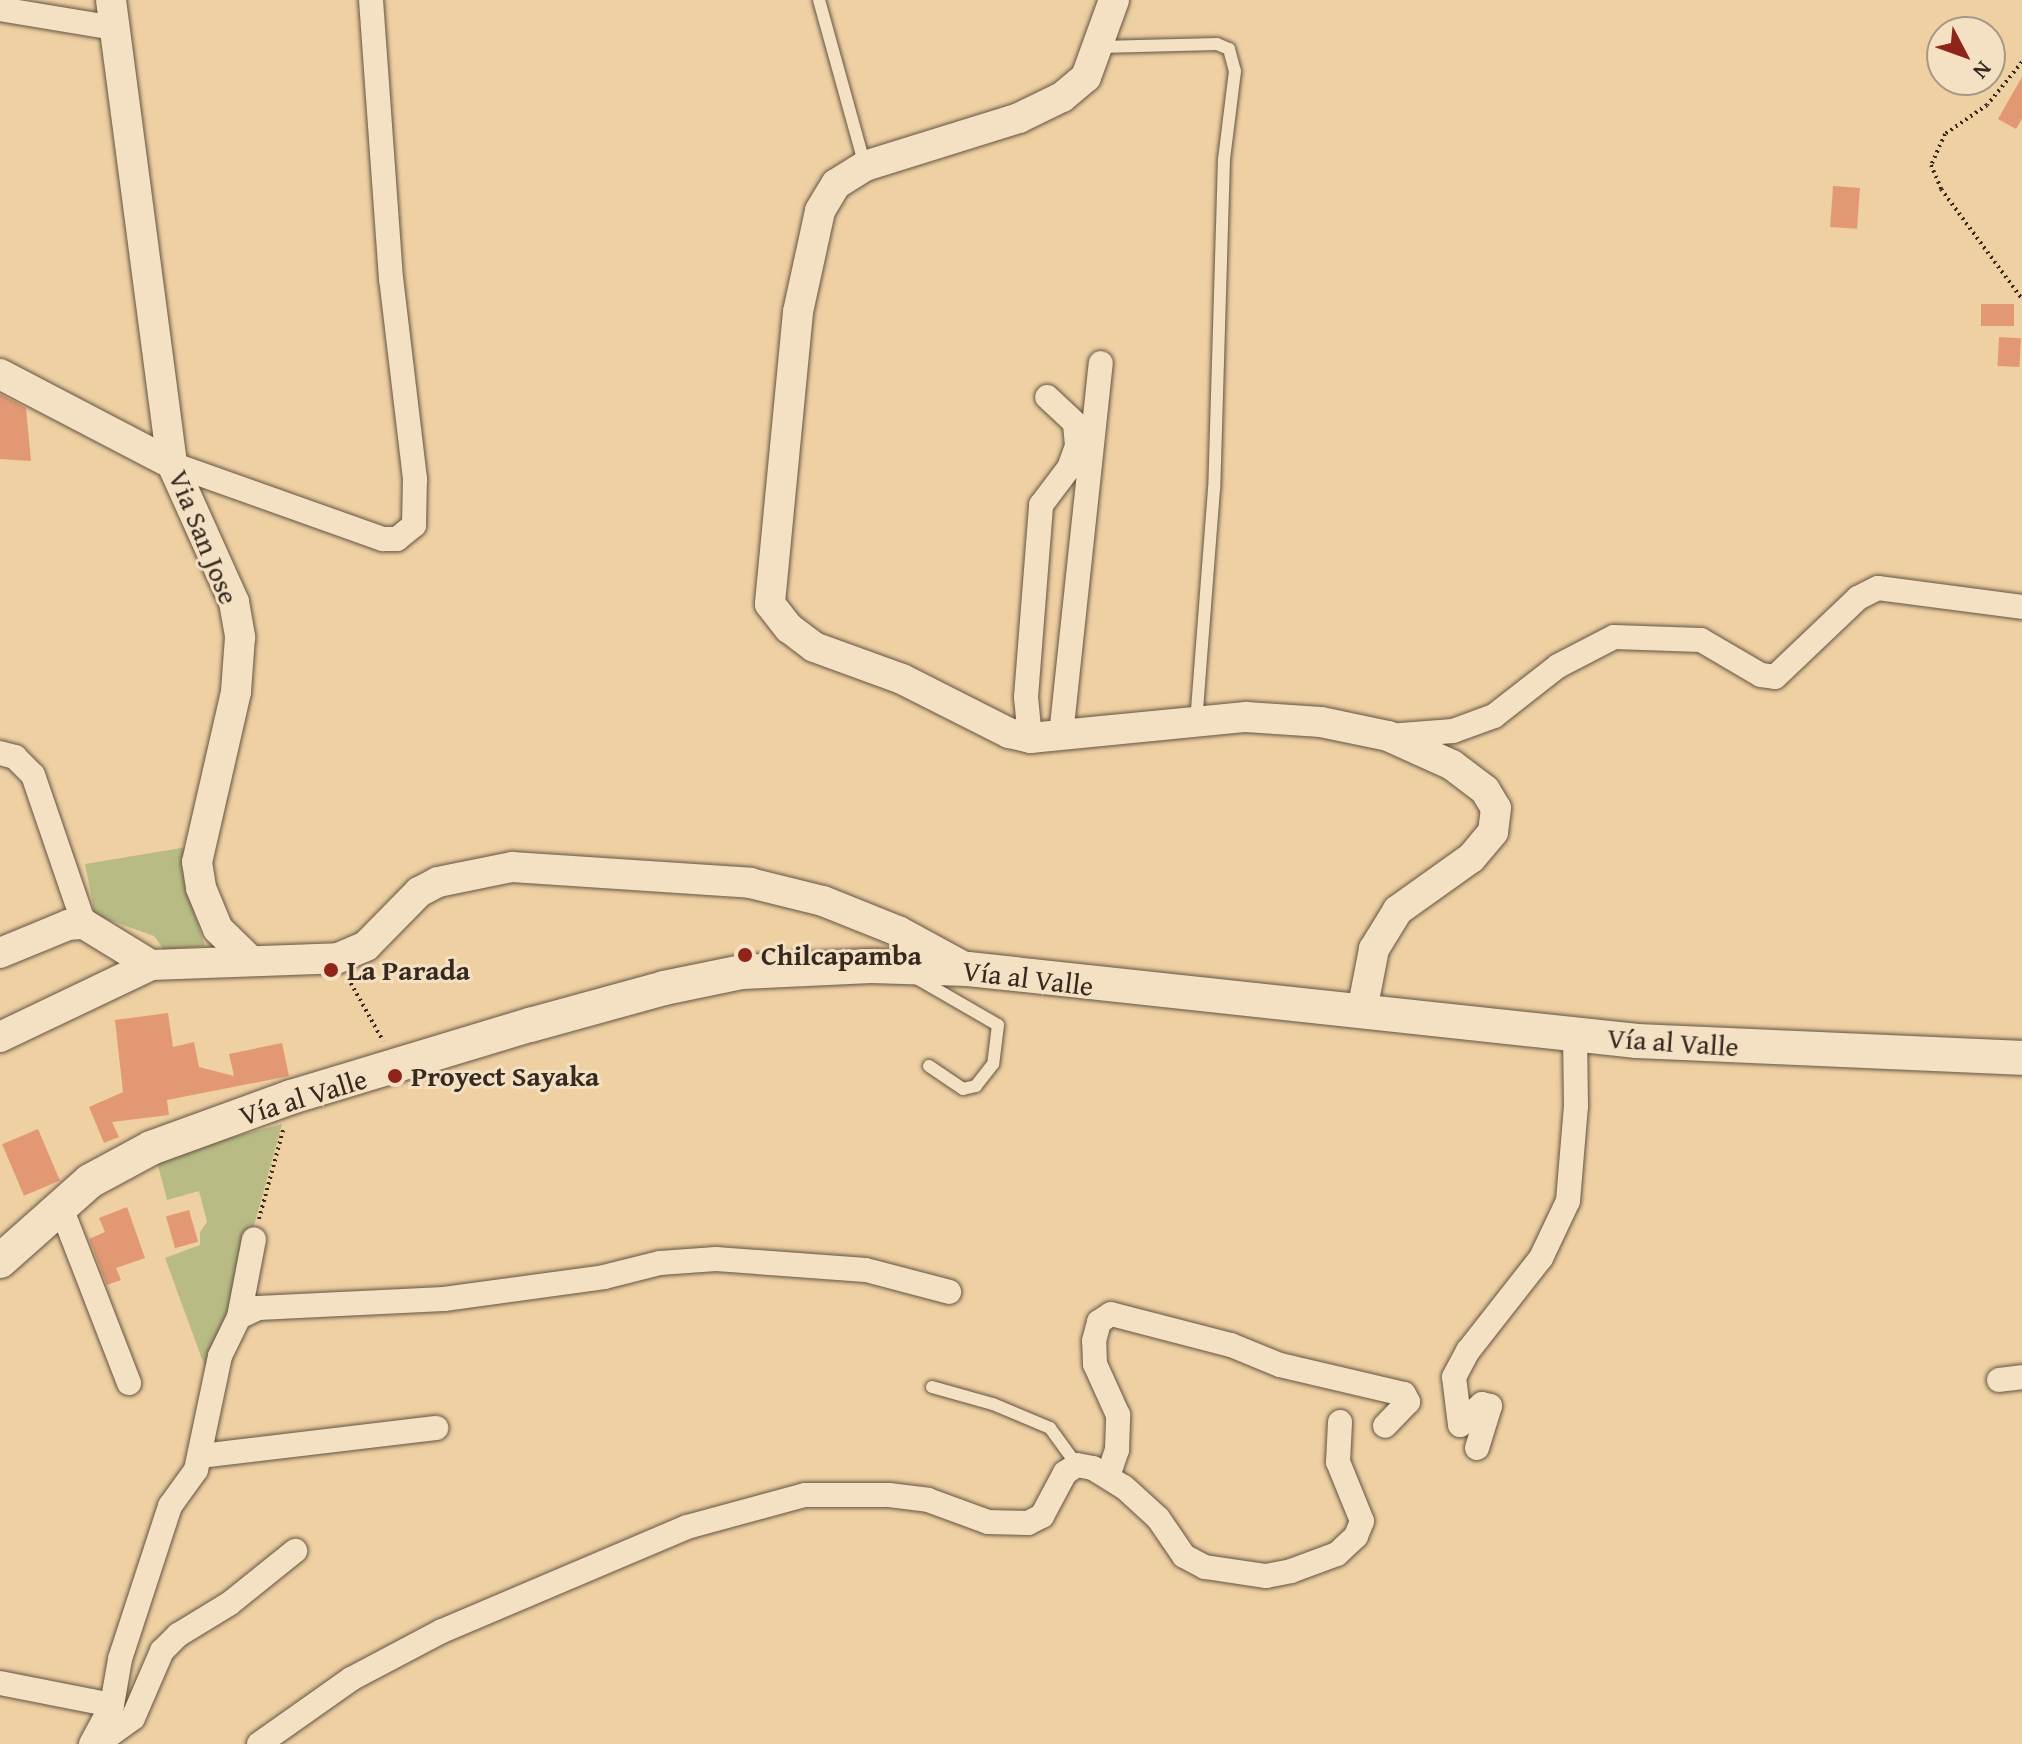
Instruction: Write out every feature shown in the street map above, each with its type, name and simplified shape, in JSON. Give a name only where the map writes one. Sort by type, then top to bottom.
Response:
[{"type":"main road","name":"Vía al Valle","points":[[0,1261],[90,1181],[151,1148],[291,1097],[679,984],[742,972],[897,967],[968,969],[1575,1034],[1801,1052],[2022,1058]]},
{"type":"street","points":[[0,374],[172,464],[383,539],[397,539],[414,525],[415,479],[391,279],[371,0]]},
{"type":"street","points":[[1114,0],[1100,47],[1086,77],[1062,97],[1019,118],[865,166],[836,184],[820,211],[798,312],[770,604],[789,628],[814,647],[902,679],[989,724],[1030,738],[1196,721],[1276,719],[1388,736],[1453,731],[1494,716],[1558,666],[1614,637],[1701,640],[1761,675],[1775,677],[1858,598],[1878,588],[2022,607]]},
{"type":"street","points":[[0,9],[113,14]]},
{"type":"street","name":"Via San Jose","points":[[113,14],[172,464],[234,602],[240,637],[236,692],[197,862],[201,888],[218,929],[249,959]]},
{"type":"street","points":[[1061,735],[1101,363]]},
{"type":"street","points":[[1030,738],[1026,697],[1041,505],[1069,468],[1077,446],[1075,423],[1047,397]]},
{"type":"street","points":[[1362,1011],[1374,949],[1398,910],[1471,858],[1493,832],[1496,808],[1485,790],[1452,765],[1388,736]]},
{"type":"street","points":[[0,753],[15,757],[33,775],[84,924]]},
{"type":"street","points":[[0,1037],[151,965],[338,958],[366,946],[419,892],[438,882],[481,870],[559,867],[750,883],[823,901],[898,931],[968,969]]},
{"type":"street","points":[[0,953],[68,925],[84,924],[151,965]]},
{"type":"street","points":[[1477,1448],[1490,1406],[1482,1404],[1460,1425],[1454,1377],[1468,1351],[1541,1258],[1568,1201],[1576,1106],[1575,1034]]},
{"type":"street","points":[[60,1205],[129,1383]]},
{"type":"street","points":[[91,1744],[112,1705],[120,1659],[170,1506],[201,1456],[220,1356],[239,1317],[254,1239]]},
{"type":"street","points":[[239,1317],[258,1308],[444,1299],[604,1277],[660,1263],[716,1259],[866,1270],[949,1292]]},
{"type":"street","points":[[1108,1476],[1117,1450],[1118,1415],[1095,1364],[1094,1341],[1099,1322],[1111,1314],[1231,1345],[1280,1365],[1404,1394],[1408,1402],[1385,1426]]},
{"type":"street","points":[[274,1740],[388,1658],[687,1527],[805,1495],[849,1491],[928,1500],[988,1522],[1028,1523],[1042,1516],[1065,1473],[1077,1465],[1108,1476],[1158,1518],[1184,1556],[1205,1567],[1266,1576],[1291,1571],[1337,1554],[1356,1536],[1362,1521],[1338,1462],[1340,1422]]},
{"type":"street","points":[[201,1456],[436,1428]]},
{"type":"street","points":[[97,1744],[133,1718],[170,1643],[295,1551]]},
{"type":"street","points":[[0,1683],[112,1705]]},
{"type":"lane","points":[[819,0],[865,166]]},
{"type":"lane","points":[[1100,47],[1217,44],[1229,49],[1235,71],[1224,159],[1214,489],[1196,721]]},
{"type":"lane","points":[[897,967],[998,1025],[993,1064],[976,1086],[963,1089],[929,1066]]},
{"type":"lane","points":[[932,1387],[993,1404],[1050,1428],[1070,1449],[1077,1465]]},
{"type":"path","points":[[2022,62],[1987,105],[1945,134],[1931,165],[1941,189],[2022,299]]},
{"type":"path","points":[[338,958],[396,1068]]},
{"type":"path","points":[[254,1239],[291,1097]]},
{"type":"green space","points":[[187,847],[191,903],[205,946],[164,950],[154,936],[95,915],[85,864]]},
{"type":"green space","points":[[282,1124],[228,1320],[206,1370],[165,1258],[200,1245],[200,1232],[207,1222],[199,1191],[167,1200],[156,1158]]},
{"type":"building","points":[[2022,77],[2022,119],[2016,129],[1998,119]]},
{"type":"building","points":[[1833,186],[1860,188],[1857,229],[1830,227]]},
{"type":"building","points":[[1981,304],[2014,304],[2014,326],[1981,326]]},
{"type":"building","points":[[1999,337],[2021,338],[2019,367],[1997,366]]},
{"type":"building","points":[[0,394],[26,408],[31,461],[0,459]]},
{"type":"building","points":[[168,1013],[173,1047],[194,1042],[199,1067],[234,1076],[229,1054],[282,1043],[289,1076],[167,1100],[169,1115],[112,1122],[119,1137],[104,1143],[89,1107],[123,1092],[115,1020]]},
{"type":"building","points":[[38,1129],[60,1181],[24,1196],[2,1144]]},
{"type":"building","points":[[127,1207],[145,1258],[116,1268],[121,1280],[107,1285],[89,1239],[105,1232],[99,1218]]},
{"type":"building","points":[[189,1210],[198,1242],[175,1248],[166,1217]]},
{"type":"place","name":"Chilcapamba","points":[[745,955]]},
{"type":"place","name":"La Parada","points":[[331,970]]},
{"type":"place","name":"Proyect Sayaka","points":[[395,1076]]}]
